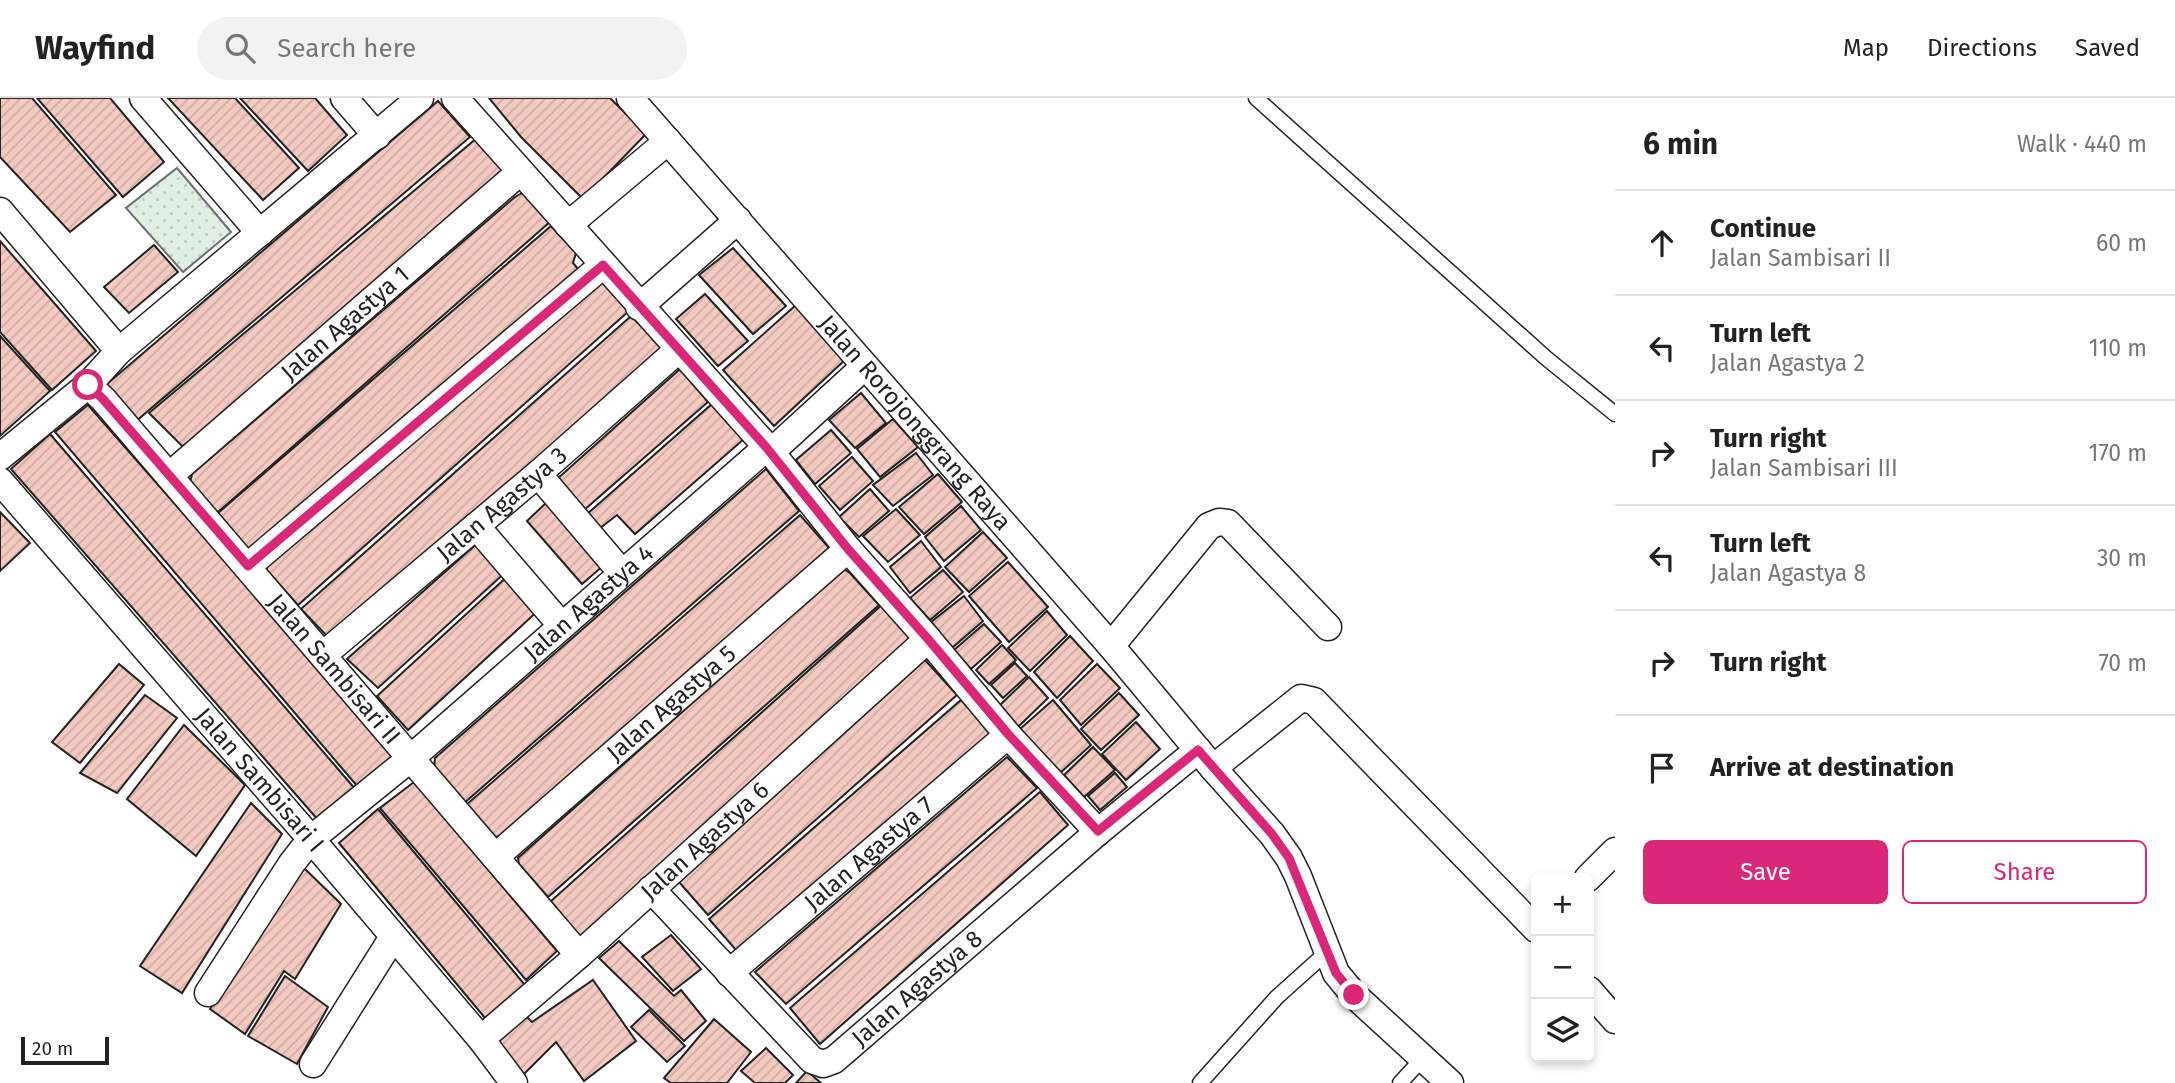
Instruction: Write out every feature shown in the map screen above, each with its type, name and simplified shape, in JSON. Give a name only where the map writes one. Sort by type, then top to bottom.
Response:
[{"type":"street","points":[[143,98],[260,233]]},
{"type":"street","points":[[344,98],[377,136]]},
{"type":"street","points":[[0,457],[88,385],[119,351],[420,98]]},
{"type":"street","points":[[456,98],[639,307],[769,450],[848,549],[1008,734],[1098,831]]},
{"type":"street","name":"Jalan Rorojonggrang Raya","points":[[630,98],[1111,646],[1205,759],[1272,834],[1298,876],[1336,973],[1354,995],[1450,1083]]},
{"type":"street","points":[[568,225],[668,141]]},
{"type":"street","name":"Jalan Agastya 1","points":[[169,476],[520,172]]},
{"type":"street","points":[[0,211],[119,351]]},
{"type":"street","points":[[639,307],[738,220]]},
{"type":"street","points":[[248,566],[603,265]]},
{"type":"street","name":"Jalan Agastya 3","points":[[323,655],[538,474],[678,350]]},
{"type":"street","name":"Jalan Agastya 4","points":[[208,993],[292,863],[311,839],[411,758],[622,573],[865,366]]},
{"type":"street","name":"Jalan Sambisari II","points":[[88,385],[248,566],[579,955]]},
{"type":"street","points":[[538,474],[622,573]]},
{"type":"street","name":"Jalan Sambisari I","points":[[0,481],[311,839],[481,1039],[514,1083]]},
{"type":"street","points":[[1111,646],[1209,526],[1219,522],[1228,523],[1328,627]]},
{"type":"street","points":[[476,526],[562,626]]},
{"type":"street","name":"Jalan Agastya 5","points":[[495,857],[848,549]]},
{"type":"street","name":"Jalan Agastya 6","points":[[481,1039],[579,955],[928,639]]},
{"type":"street","name":"Jalan Agastya 8","points":[[651,889],[812,1060],[823,1064],[834,1060],[1098,831],[1205,759],[1301,698],[1307,698],[1314,701],[1531,923]]},
{"type":"street","name":"Jalan Agastya 7","points":[[729,973],[1008,734]]},
{"type":"street","points":[[1593,873],[1615,851]]},
{"type":"street","points":[[313,1064],[393,937]]},
{"type":"street","points":[[1594,996],[1615,1020]]},
{"type":"lane","points":[[1256,98],[1536,349],[1615,414]]},
{"type":"lane","points":[[1200,1083],[1277,998],[1326,953]]},
{"type":"lane","points":[[1401,1083],[1424,1057]]},
{"type":"green space","points":[[177,168],[231,232],[183,272],[126,208]]},
{"type":"building","points":[[0,98],[32,98],[116,195],[70,232],[0,157]]},
{"type":"building","points":[[37,98],[110,98],[164,162],[123,197]]},
{"type":"building","points":[[168,98],[235,98],[299,168],[263,200]]},
{"type":"building","points":[[240,98],[315,98],[347,135],[308,171]]},
{"type":"building","points":[[489,98],[610,98],[646,134],[583,199],[521,137]]},
{"type":"building","points":[[438,101],[470,137],[135,422],[105,390],[107,384]]},
{"type":"building","points":[[477,138],[503,167],[503,176],[189,444],[182,446],[149,413]]},
{"type":"building","points":[[524,192],[550,222],[217,513],[190,483],[192,474]]},
{"type":"building","points":[[551,226],[576,253],[573,263],[579,270],[248,549],[218,513]]},
{"type":"building","points":[[0,241],[96,351],[52,390],[0,332]]},
{"type":"building","points":[[154,245],[178,272],[129,313],[104,287]]},
{"type":"building","points":[[733,248],[786,306],[753,334],[699,275]]},
{"type":"building","points":[[603,281],[629,311],[298,605],[267,571],[267,564]]},
{"type":"building","points":[[705,294],[748,341],[718,366],[676,319]]},
{"type":"building","points":[[796,305],[846,359],[774,426],[723,370]]},
{"type":"building","points":[[631,316],[663,348],[663,353],[327,636],[301,609]]},
{"type":"building","points":[[0,336],[50,391],[0,436]]},
{"type":"building","points":[[680,369],[708,402],[583,511],[556,480]]},
{"type":"building","points":[[861,393],[886,423],[855,448],[829,420]]},
{"type":"building","points":[[713,403],[744,439],[635,534],[617,515],[599,529],[586,515]]},
{"type":"building","points":[[88,405],[396,756],[358,787],[55,432]]},
{"type":"building","points":[[893,419],[918,447],[880,477],[857,449]]},
{"type":"building","points":[[831,430],[851,453],[815,484],[796,460]]},
{"type":"building","points":[[50,434],[356,790],[319,821],[11,469]]},
{"type":"building","points":[[916,453],[933,475],[893,506],[873,485]]},
{"type":"building","points":[[852,457],[873,481],[840,510],[819,486]]},
{"type":"building","points":[[766,469],[799,511],[463,804],[434,769],[435,758]]},
{"type":"building","points":[[938,474],[962,502],[924,534],[899,507]]},
{"type":"building","points":[[870,489],[889,511],[859,537],[839,517]]},
{"type":"building","points":[[547,502],[604,565],[582,584],[527,521]]},
{"type":"building","points":[[961,506],[981,530],[944,561],[925,537]]},
{"type":"building","points":[[896,509],[920,535],[888,562],[863,536]]},
{"type":"building","points":[[0,512],[30,543],[0,571]]},
{"type":"building","points":[[800,515],[830,549],[500,836],[495,837],[466,805]]},
{"type":"building","points":[[983,532],[1007,558],[969,592],[945,567]]},
{"type":"building","points":[[481,540],[507,571],[378,688],[347,659]]},
{"type":"building","points":[[921,541],[941,567],[910,593],[890,567]]},
{"type":"building","points":[[1008,562],[1048,607],[1009,642],[969,596]]},
{"type":"building","points":[[843,569],[849,572],[879,605],[548,897],[519,864],[518,858]]},
{"type":"building","points":[[943,570],[963,592],[930,620],[910,598]]},
{"type":"building","points":[[511,573],[541,608],[408,730],[377,696]]},
{"type":"building","points":[[964,596],[983,621],[952,648],[931,622]]},
{"type":"building","points":[[884,603],[910,632],[909,642],[588,935],[579,936],[551,901]]},
{"type":"building","points":[[1047,611],[1067,635],[1030,671],[1008,648]]},
{"type":"building","points":[[984,624],[1001,642],[971,669],[954,650]]},
{"type":"building","points":[[1070,636],[1093,661],[1057,698],[1034,672]]},
{"type":"building","points":[[1002,645],[1016,660],[989,684],[976,670]]},
{"type":"building","points":[[925,660],[957,695],[708,915],[679,882]]},
{"type":"building","points":[[1015,663],[1027,676],[1003,698],[991,685]]},
{"type":"building","points":[[119,664],[144,685],[80,763],[52,742]]},
{"type":"building","points":[[1097,664],[1120,688],[1081,725],[1060,700]]},
{"type":"building","points":[[1029,677],[1048,698],[1018,727],[999,706]]},
{"type":"building","points":[[1119,693],[1139,715],[1101,750],[1081,729]]},
{"type":"building","points":[[145,695],[177,718],[117,793],[80,773]]},
{"type":"building","points":[[961,700],[992,733],[736,950],[709,919]]},
{"type":"building","points":[[1053,700],[1091,745],[1059,774],[1020,729]]},
{"type":"building","points":[[1136,722],[1160,749],[1126,780],[1102,754]]},
{"type":"building","points":[[184,725],[245,785],[196,856],[127,799]]},
{"type":"building","points":[[1093,747],[1115,770],[1084,797],[1064,775]]},
{"type":"building","points":[[1007,757],[1037,788],[786,1004],[755,972]]},
{"type":"building","points":[[1115,773],[1127,787],[1100,810],[1088,796]]},
{"type":"building","points":[[414,782],[557,951],[526,980],[380,808]]},
{"type":"building","points":[[1040,792],[1068,825],[820,1044],[790,1008]]},
{"type":"building","points":[[251,803],[282,834],[182,993],[140,966]]},
{"type":"building","points":[[378,809],[525,985],[485,1018],[339,843]]},
{"type":"building","points":[[304,868],[341,904],[295,979],[284,971],[245,1034],[210,1009]]},
{"type":"building","points":[[671,935],[701,969],[673,991],[642,957]]},
{"type":"building","points":[[619,941],[674,996],[681,990],[706,1021],[684,1041],[599,958]]},
{"type":"building","points":[[285,976],[328,1007],[297,1064],[248,1036]]},
{"type":"building","points":[[593,980],[636,1041],[584,1081],[556,1042],[523,1075],[496,1043],[525,1015],[532,1022]]},
{"type":"building","points":[[649,1010],[685,1046],[667,1062],[631,1027]]},
{"type":"building","points":[[714,1019],[751,1052],[727,1083],[671,1083],[664,1078]]},
{"type":"building","points":[[766,1048],[793,1075],[785,1083],[755,1083],[741,1071]]},
{"type":"building","points":[[807,1071],[821,1083],[796,1083]]},
{"type":"route","points":[[88,385],[248,566],[603,265],[766,447],[848,549],[1008,734],[1098,831],[1198,750],[1272,834],[1289,858],[1326,953],[1336,973],[1354,995]]}]
